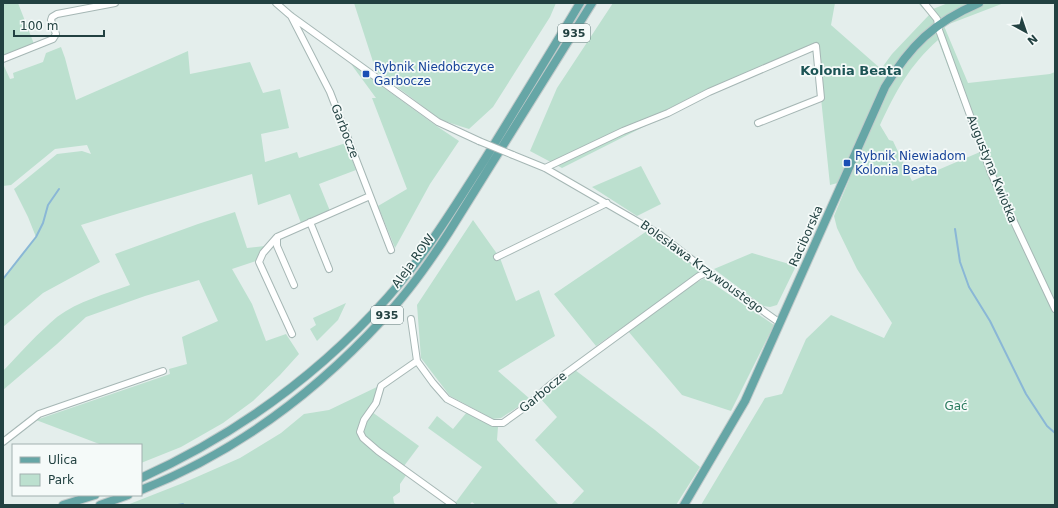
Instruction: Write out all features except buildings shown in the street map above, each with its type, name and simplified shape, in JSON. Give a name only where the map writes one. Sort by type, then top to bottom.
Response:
[{"type":"main road","name":"Aleja ROW","points":[[142,478],[200,449],[249,419],[279,398],[324,362],[388,297],[416,263],[453,210],[580,3]]},
{"type":"main road","name":"Aleja ROW","points":[[142,490],[180,472],[235,442],[279,414],[350,353],[383,319],[427,266],[592,3]]},
{"type":"main road","name":"Raciborska","points":[[684,505],[745,401],[885,87],[910,51],[938,24],[978,3]]},
{"type":"main road","points":[[63,505],[92,496]]},
{"type":"main road","points":[[100,505],[125,496]]},
{"type":"street","points":[[3,59],[53,39],[56,34],[51,20],[52,16],[115,3]]},
{"type":"street","name":"Bolesława Krzywoustego","points":[[276,3],[291,16],[438,122],[544,168],[659,234],[708,272],[780,323]]},
{"type":"street","name":"Augustyna Kwiotka","points":[[924,3],[935,16],[991,173],[1055,309]]},
{"type":"street","name":"Garbocze","points":[[291,16],[330,92],[391,250]]},
{"type":"street","points":[[544,168],[623,131],[668,113],[709,92],[816,46],[821,98],[758,123]]},
{"type":"street","points":[[292,334],[259,262],[263,253],[277,237],[370,196]]},
{"type":"street","points":[[497,257],[606,203]]},
{"type":"street","points":[[310,222],[329,269]]},
{"type":"street","points":[[277,237],[277,246],[294,285]]},
{"type":"street","name":"Garbocze","points":[[412,318],[417,361],[433,384],[447,399],[493,423],[503,423],[528,405],[550,385],[699,276],[708,272]]},
{"type":"street","points":[[417,361],[381,386],[376,403],[364,420],[360,432],[363,438],[378,451],[453,505]]},
{"type":"street","points":[[3,442],[40,414],[163,371]]},
{"type":"green space","points":[[3,3],[18,3],[34,44],[3,57]]},
{"type":"green space","points":[[354,3],[556,3],[550,17],[493,107],[469,129],[441,120],[376,71]]},
{"type":"green space","name":"Gać","points":[[613,3],[835,3],[831,25],[881,69],[892,54],[929,15],[918,3],[929,3],[933,9],[948,3],[1004,3],[944,26],[968,83],[1050,74],[1055,72],[1055,505],[701,505],[765,398],[782,394],[806,339],[831,315],[884,338],[892,323],[857,269],[837,228],[834,216],[849,180],[830,185],[821,98],[818,43],[701,92],[666,110],[661,118],[562,168],[530,151],[557,88]],"holes":[[[938,40],[980,152],[912,181],[893,141],[889,140],[880,125],[911,69]]]},
{"type":"green space","points":[[61,47],[76,100],[188,51],[190,74],[250,62],[263,93],[280,89],[289,128],[261,134],[265,162],[297,152],[299,158],[346,143],[356,170],[319,184],[330,211],[301,223],[290,194],[258,205],[252,174],[81,225],[100,262],[43,293],[3,327],[3,278],[36,237],[14,189],[57,154],[82,151],[91,154],[87,145],[55,149],[11,185],[3,186],[3,66],[10,79],[14,78],[13,73],[43,62],[46,53]]},
{"type":"green space","points":[[351,64],[459,141],[430,184],[395,248],[378,206],[407,189],[372,98],[376,98]]},
{"type":"green space","points":[[641,166],[661,204],[637,216],[592,187]]},
{"type":"green space","points":[[235,212],[247,248],[265,246],[256,261],[232,269],[252,304],[266,341],[286,334],[299,354],[253,401],[223,423],[181,447],[142,463],[142,444],[99,444],[36,420],[170,374],[169,369],[187,364],[182,337],[218,321],[199,280],[145,296],[86,317],[3,390],[3,371],[36,336],[57,317],[83,302],[130,285],[115,254]]},
{"type":"green space","points":[[473,220],[500,258],[516,301],[539,290],[555,336],[498,371],[530,399],[501,418],[493,419],[450,396],[421,358],[417,305]]},
{"type":"green space","points":[[647,231],[703,271],[596,346],[554,294]]},
{"type":"green space","points":[[752,253],[796,266],[777,305],[770,307],[763,306],[714,269]]},
{"type":"green space","points":[[705,278],[774,325],[731,411],[682,395],[628,331],[695,283]]},
{"type":"green space","points":[[346,303],[338,320],[317,341],[310,329],[316,325],[313,318]]},
{"type":"green space","points":[[575,370],[655,430],[700,467],[676,505],[571,505],[584,491],[535,440],[557,417],[540,398]]},
{"type":"green space","points":[[379,386],[359,434],[362,442],[407,474],[400,484],[400,492],[393,497],[394,503],[397,505],[127,505],[240,458],[281,433],[304,414],[329,410]]},
{"type":"green space","points":[[372,412],[419,446],[404,466],[366,439],[362,432],[365,423]]},
{"type":"green space","points":[[467,412],[498,427],[497,440],[559,505],[476,505],[472,502],[469,505],[457,505],[445,497],[456,502],[482,467],[428,428],[437,416],[453,429]]},
{"type":"waterway","points":[[3,279],[36,237],[43,223],[48,205],[59,189]]},
{"type":"waterway","points":[[955,229],[960,262],[969,287],[990,321],[1026,394],[1047,426],[1055,433]]},
{"type":"waterway","points":[[178,505],[183,504]]},
{"type":"place","name":"Rybnik Niedobczyce Garbocze","points":[[366,74]]},
{"type":"place","name":"Rybnik Niewiadom Kolonia Beata","points":[[847,163]]},
{"type":"district","name":"Kolonia Beata","points":[[851,70]]}]
